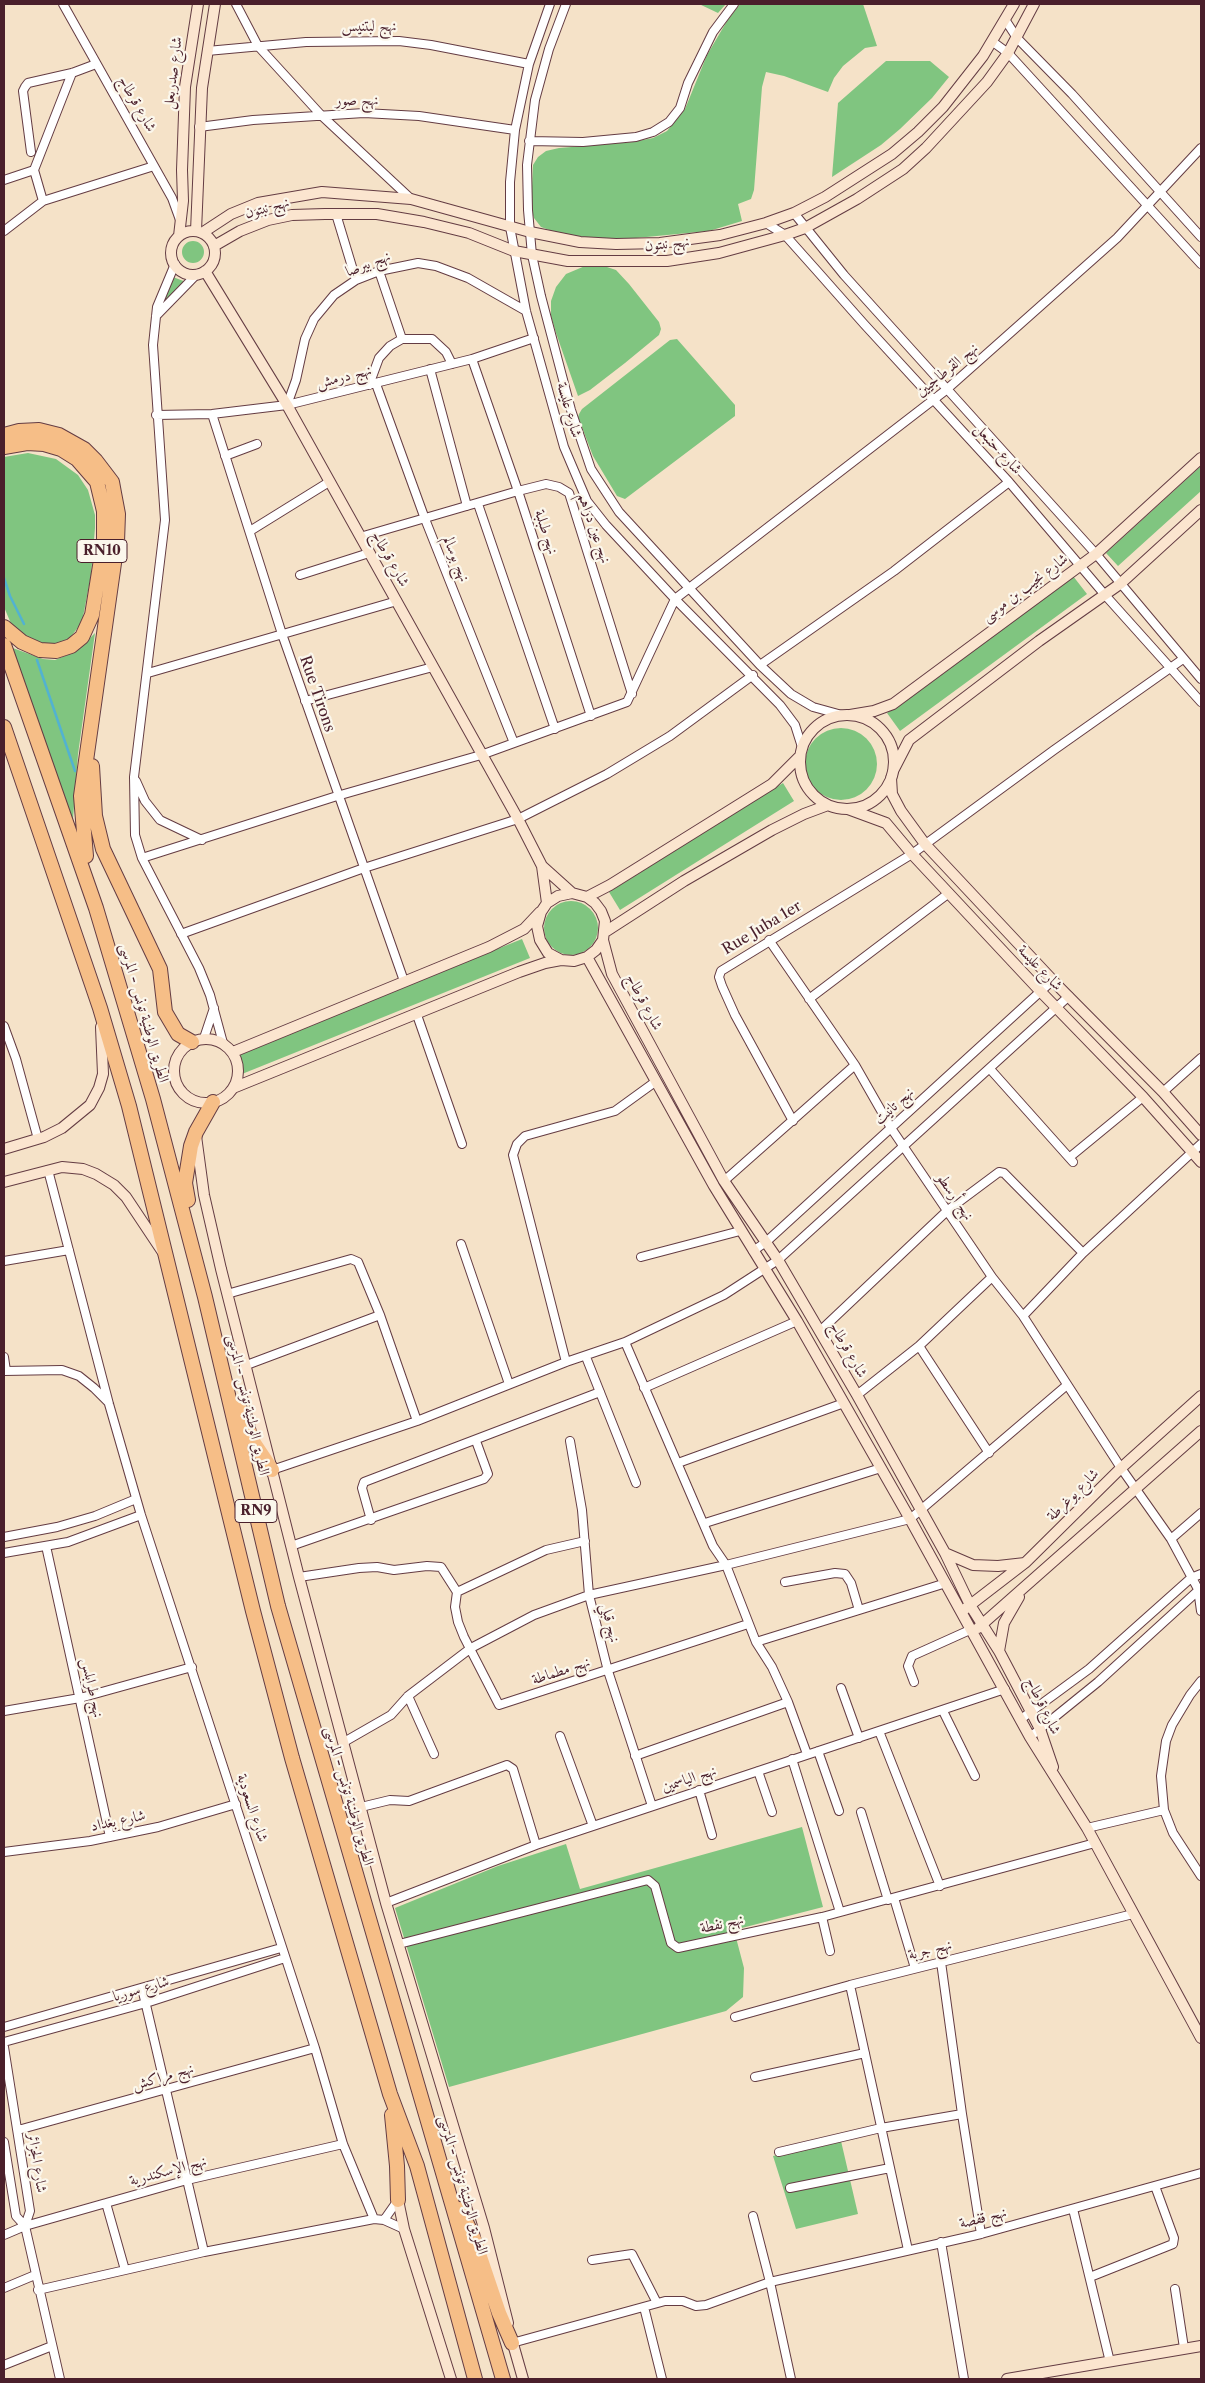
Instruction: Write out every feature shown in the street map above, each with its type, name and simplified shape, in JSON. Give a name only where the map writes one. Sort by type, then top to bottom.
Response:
[{"type":"highway","points":[[4,435],[20,431],[39,430],[59,435],[84,449],[112,482],[118,514],[117,542],[81,796],[83,840],[96,908]]},
{"type":"highway","name":"RN10","points":[[4,447],[27,443],[44,444],[60,449],[77,459],[97,482],[104,511],[104,541],[92,615],[82,637],[71,646],[56,651],[40,650],[22,642],[4,627]]},
{"type":"highway","name":"الطريق الوطنية تونس - المرسى","points":[[4,645],[96,908],[153,1099],[205,1297],[278,1606],[503,2379]]},
{"type":"highway","points":[[96,696],[92,781],[98,829],[103,849],[160,969],[165,1012],[178,1034],[198,1040]]},
{"type":"highway","name":"RN9","points":[[4,727],[100,1008],[129,1106],[253,1611],[290,1748],[390,2094],[417,2166],[475,2379]]},
{"type":"highway","points":[[205,1297],[186,1183],[190,1152],[196,1132],[213,1102]]},
{"type":"highway","points":[[222,1367],[254,1443],[272,1470]]},
{"type":"highway","points":[[390,2094],[397,2166],[398,2200]]},
{"type":"highway","points":[[440,2164],[474,2239],[499,2313],[512,2343]]},
{"type":"street","name":"شارع قرطاج","points":[[63,4],[172,198],[181,222]]},
{"type":"street","name":"شارع صدربعل","points":[[179,236],[185,87],[198,4]]},
{"type":"street","name":"شارع صدربعل","points":[[199,232],[199,128],[207,51],[215,4]]},
{"type":"street","points":[[236,4],[258,46],[321,115],[411,199]]},
{"type":"street","name":"شارع عليسة","points":[[550,4],[529,64],[515,130],[510,182],[510,228],[526,311],[564,447],[587,501],[606,525],[675,598],[753,675],[788,714],[795,725],[801,752]]},
{"type":"street","name":"شارع عليسة","points":[[566,4],[541,76],[529,141],[527,186],[532,255],[571,410],[591,469],[619,512],[760,665],[791,694],[813,707],[846,715]]},
{"type":"street","points":[[529,141],[583,142],[636,137],[653,132],[669,122],[680,108],[688,83],[713,32],[734,4]]},
{"type":"street","name":"نهج نبتون","points":[[199,232],[258,202],[322,192],[411,199],[510,228],[580,242],[616,244],[660,243],[720,235],[766,223],[794,213],[851,182],[918,132],[943,107],[993,42],[1014,4]]},
{"type":"street","name":"نهج نبتون","points":[[214,246],[247,228],[268,220],[292,215],[336,214],[377,214],[424,222],[469,233],[514,251],[568,261],[667,261],[719,252],[785,235],[805,228],[858,199],[903,169],[951,123],[987,82],[1008,53],[1034,4]]},
{"type":"street","points":[[1006,21],[1017,38],[1062,83],[1201,237]]},
{"type":"street","name":"نهج لبتنيس","points":[[207,51],[363,40],[399,41],[439,46],[529,64]]},
{"type":"street","points":[[993,42],[1008,53],[1201,264]]},
{"type":"street","points":[[31,152],[23,91],[25,87],[28,83],[72,73],[96,64]]},
{"type":"street","points":[[43,201],[34,170],[72,73]]},
{"type":"street","name":"نهج صور","points":[[199,128],[253,120],[364,113],[419,116],[515,130]]},
{"type":"street","name":"نهج القرطاجيين","points":[[675,598],[946,390],[1081,270],[1148,206],[1201,148]]},
{"type":"street","points":[[4,231],[43,201],[154,166]]},
{"type":"street","points":[[4,180],[34,170]]},
{"type":"street","name":"شارع حنبعل","points":[[794,213],[946,390],[1096,554],[1201,679]]},
{"type":"street","points":[[336,214],[356,280]]},
{"type":"street","name":"شارع حنبعل","points":[[766,223],[785,235],[1009,482],[1105,595],[1201,702]]},
{"type":"street","points":[[156,316],[214,260],[214,246],[210,238],[199,232],[187,232],[179,236],[172,249],[175,264],[158,302],[156,316],[153,345],[156,415],[165,520],[134,778],[134,836],[142,858],[199,968],[214,1008],[223,1043],[233,1052],[238,1065],[238,1073],[233,1088]]},
{"type":"street","name":"نهج بيرصا","points":[[287,405],[296,380],[304,339],[314,319],[334,295],[356,280],[379,271],[418,263],[436,266],[468,278],[526,311]]},
{"type":"street","points":[[175,264],[188,274],[201,273]]},
{"type":"street","points":[[379,271],[402,339]]},
{"type":"street","name":"شارع قرطاج","points":[[201,273],[287,405],[518,819],[542,866],[572,893]]},
{"type":"street","name":"نهج درمش","points":[[156,415],[212,414],[287,405],[472,359],[534,338]]},
{"type":"street","points":[[373,385],[379,358],[390,346],[402,339],[432,339],[446,352],[452,364]]},
{"type":"street","name":"نهج طبلبة","points":[[472,359],[518,491],[591,716]]},
{"type":"street","points":[[430,369],[467,506]]},
{"type":"street","name":"نهج بوسالم","points":[[373,385],[514,743]]},
{"type":"street","name":"Rue Tirons","points":[[212,414],[282,634],[404,981]]},
{"type":"street","points":[[225,456],[258,444]]},
{"type":"street","name":"شارع نجيب بن موسى","points":[[846,715],[874,711],[893,704],[1096,554],[1201,458]]},
{"type":"street","points":[[250,531],[329,482]]},
{"type":"street","points":[[760,665],[894,571],[1009,482]]},
{"type":"street","name":"نهج عين دراهم","points":[[360,537],[518,491],[546,484],[559,487],[569,493],[632,694]]},
{"type":"street","points":[[478,504],[555,729]]},
{"type":"street","points":[[801,752],[800,772],[806,786],[815,797],[828,805],[848,809],[870,803],[878,797],[909,740],[1120,584],[1201,510]]},
{"type":"street","points":[[300,575],[369,553]]},
{"type":"street","points":[[142,858],[338,796],[481,754],[627,702],[675,598]]},
{"type":"street","points":[[148,674],[397,601]]},
{"type":"street","name":"Rue Juba 1er","points":[[793,1121],[735,1015],[720,977],[724,968],[912,854],[1183,659]]},
{"type":"street","points":[[305,701],[433,667]]},
{"type":"street","points":[[181,934],[364,868],[518,819],[607,774],[670,736],[753,675]]},
{"type":"street","points":[[587,897],[618,880],[772,784],[801,752],[813,729],[831,717],[846,715],[872,722],[884,734],[892,749],[892,774]]},
{"type":"street","name":"شارع عليسة","points":[[892,774],[892,794],[901,811],[925,844],[1053,980],[1163,1092],[1201,1135]]},
{"type":"street","points":[[134,778],[144,801],[160,820],[202,840]]},
{"type":"street","points":[[223,1043],[198,1040],[185,1046],[176,1061],[175,1077],[182,1092],[189,1098],[205,1103],[213,1102],[221,1099],[233,1088],[417,1015],[519,972],[545,963],[561,960],[574,961],[587,957],[596,950],[604,936],[684,881],[772,830],[804,814],[828,805]]},
{"type":"street","name":"شارع عليسة","points":[[848,809],[886,823],[912,854],[1040,992],[1143,1097],[1201,1162]]},
{"type":"street","name":"شارع قرطاج","points":[[542,866],[544,908]]},
{"type":"street","points":[[233,1052],[490,947],[524,929],[558,896],[572,893],[587,897],[595,903],[601,911],[604,936]]},
{"type":"street","points":[[809,999],[949,893]]},
{"type":"street","points":[[544,908],[537,926],[540,940],[548,952],[561,960]]},
{"type":"street","name":"شارع قرطاج","points":[[604,936],[612,974],[724,1181],[778,1260],[857,1395],[945,1553],[966,1608],[1004,1689],[1030,1737],[1088,1828],[1201,2038]]},
{"type":"street","name":"نهج أرسطو","points":[[769,940],[855,1065],[892,1128],[992,1277],[1023,1316],[1121,1468],[1171,1539],[1191,1578],[1200,1589]]},
{"type":"street","name":"شارع قرطاج","points":[[587,957],[655,1082],[740,1231],[797,1321],[946,1583],[966,1608]]},
{"type":"street","name":"نهج تانيت","points":[[752,1251],[766,1242],[1053,980]]},
{"type":"street","points":[[272,1470],[417,1421],[566,1362],[586,1357],[625,1342],[724,1295],[778,1260],[905,1147],[1069,996]]},
{"type":"street","points":[[4,1149],[38,1139],[62,1128],[77,1118],[90,1105],[99,1088],[103,1074],[100,1008]]},
{"type":"street","points":[[198,1040],[214,1008]]},
{"type":"street","points":[[417,1015],[462,1144]]},
{"type":"street","points":[[4,1026],[16,1059],[38,1139]]},
{"type":"street","points":[[1163,1092],[1201,1058]]},
{"type":"street","points":[[724,1181],[855,1065]]},
{"type":"street","points":[[990,1069],[1072,1159],[1143,1097]]},
{"type":"street","points":[[566,1362],[513,1155],[517,1144],[525,1136],[615,1111],[655,1082]]},
{"type":"street","points":[[196,1132],[204,1195],[244,1366],[299,1577],[386,1903],[400,1944],[484,2228],[512,2343],[523,2379]]},
{"type":"street","points":[[1023,1316],[1083,1253],[1201,1144]]},
{"type":"street","points":[[4,1182],[62,1167],[83,1169],[96,1174],[114,1185],[135,1208],[164,1254]]},
{"type":"street","name":"شارع السعودية","points":[[48,1170],[109,1404],[136,1499],[192,1667],[284,1958],[315,2048],[343,2144],[374,2220]]},
{"type":"street","points":[[820,1331],[948,1210],[999,1172],[1004,1173],[1083,1253]]},
{"type":"street","points":[[641,1257],[740,1231]]},
{"type":"street","points":[[461,1244],[509,1384]]},
{"type":"street","points":[[4,1261],[69,1250]]},
{"type":"street","points":[[227,1294],[351,1259],[358,1262],[380,1315],[417,1421]]},
{"type":"street","points":[[857,1395],[919,1346],[992,1277]]},
{"type":"street","points":[[244,1366],[380,1315]]},
{"type":"street","points":[[644,1388],[797,1321]]},
{"type":"street","points":[[625,1342],[705,1523],[713,1546],[726,1565],[756,1642],[772,1667],[788,1702],[807,1754]]},
{"type":"street","points":[[919,1346],[989,1453]]},
{"type":"street","points":[[4,1357],[5,1371],[62,1370],[79,1376],[109,1404]]},
{"type":"street","points":[[586,1357],[636,1483]]},
{"type":"street","points":[[344,1742],[391,1715],[408,1696],[471,1648],[534,1615],[589,1595],[726,1565],[910,1519],[921,1512],[1066,1384]]},
{"type":"street","points":[[371,1520],[362,1488],[364,1482],[600,1392]]},
{"type":"street","name":"شارع يوغرطة","points":[[966,1608],[1026,1562],[1121,1468],[1201,1396]]},
{"type":"street","points":[[678,1463],[844,1403]]},
{"type":"street","points":[[914,1682],[908,1666],[912,1656],[976,1629],[1201,1431]]},
{"type":"street","points":[[291,1546],[371,1520],[484,1479],[488,1474],[476,1440]]},
{"type":"street","name":"نهج قبلي","points":[[570,1441],[582,1510],[589,1595],[608,1671],[652,1806]]},
{"type":"street","points":[[705,1523],[881,1468]]},
{"type":"street","points":[[4,1537],[57,1527],[95,1516],[136,1499]]},
{"type":"street","points":[[1171,1539],[1201,1513]]},
{"type":"street","points":[[4,1553],[46,1546],[93,1534],[141,1514]]},
{"type":"street","points":[[457,1592],[546,1550],[585,1541]]},
{"type":"street","name":"نهج طرابلس","points":[[46,1546],[110,1837]]},
{"type":"street","points":[[945,1553],[973,1565],[998,1566],[1026,1562]]},
{"type":"street","points":[[299,1577],[359,1568],[377,1567],[394,1570],[427,1566],[443,1569],[457,1592],[455,1607],[458,1622],[471,1648]]},
{"type":"street","points":[[785,1582],[835,1573],[845,1574],[859,1610]]},
{"type":"street","points":[[1021,1719],[1089,1669],[1191,1578],[1201,1574]]},
{"type":"street","points":[[756,1642],[946,1583]]},
{"type":"street","points":[[999,1651],[1004,1623],[1027,1584]]},
{"type":"street","points":[[1200,1589],[1201,1611]]},
{"type":"street","points":[[1030,1737],[1105,1676],[1200,1589]]},
{"type":"street","name":"نهج مطماطة","points":[[471,1648],[499,1705],[748,1624]]},
{"type":"street","name":"شارع قرطاج","points":[[976,1629],[999,1651],[1040,1729],[1058,1782]]},
{"type":"street","points":[[4,1711],[80,1698],[192,1667]]},
{"type":"street","points":[[1201,1681],[1180,1709],[1166,1741],[1161,1776],[1164,1810],[1177,1840],[1201,1876]]},
{"type":"street","points":[[841,1688],[859,1738]]},
{"type":"street","name":"نهج الياسمين","points":[[386,1903],[536,1845],[807,1754],[943,1711],[1004,1689]]},
{"type":"street","points":[[408,1696],[434,1754]]},
{"type":"street","points":[[636,1756],[788,1702]]},
{"type":"street","points":[[943,1711],[975,1776]]},
{"type":"street","points":[[879,1731],[940,1886]]},
{"type":"street","points":[[560,1736],[592,1826]]},
{"type":"street","points":[[818,1751],[839,1811]]},
{"type":"street","points":[[792,1759],[840,1912]]},
{"type":"street","points":[[361,1807],[390,1800],[408,1801],[507,1765],[513,1768],[536,1845]]},
{"type":"street","points":[[758,1771],[772,1812]]},
{"type":"street","points":[[699,1790],[712,1835]]},
{"type":"street","name":"شارع بغداد","points":[[4,1852],[110,1837],[167,1824],[236,1804]]},
{"type":"street","points":[[1088,1828],[1164,1810]]},
{"type":"street","points":[[861,1812],[915,1968]]},
{"type":"street","name":"نهج نفطة","points":[[400,1944],[648,1880],[655,1886],[671,1943],[678,1948],[822,1917],[1095,1843]]},
{"type":"street","name":"نهج جربة","points":[[735,2017],[915,1968],[1133,1914]]},
{"type":"street","points":[[822,1917],[830,1951]]},
{"type":"street","name":"شارع سوريا","points":[[4,2027],[282,1948]]},
{"type":"street","name":"شارع سوريا","points":[[4,2042],[146,2003],[284,1958]]},
{"type":"street","points":[[941,1962],[962,2114],[982,2234]]},
{"type":"street","points":[[850,1985],[908,2250]]},
{"type":"street","points":[[142,1988],[204,2252]]},
{"type":"street","name":"شارع الجزائر","points":[[4,2047],[30,2211],[25,2226],[16,2216],[4,2142]]},
{"type":"street","name":"نهج مراكش","points":[[18,2130],[315,2048]]},
{"type":"street","points":[[754,2078],[865,2053]]},
{"type":"street","points":[[779,2152],[881,2128],[962,2114]]},
{"type":"street","name":"نهج الإسكندرية","points":[[4,2235],[25,2226],[187,2180],[343,2144]]},
{"type":"street","points":[[790,2188],[890,2168]]},
{"type":"street","name":"نهج قفصة","points":[[512,2343],[656,2303],[676,2301],[696,2306],[706,2305],[770,2282],[982,2234],[1201,2173]]},
{"type":"street","points":[[1090,2277],[1173,2244],[1174,2238],[1155,2186]]},
{"type":"street","points":[[384,2220],[398,2200]]},
{"type":"street","points":[[398,2200],[404,2229],[451,2379]]},
{"type":"street","points":[[106,2203],[125,2270]]},
{"type":"street","points":[[1073,2210],[1110,2362]]},
{"type":"street","points":[[753,2216],[770,2282],[791,2379]]},
{"type":"street","points":[[38,2290],[204,2252],[374,2220],[384,2220],[404,2229]]},
{"type":"street","points":[[25,2226],[34,2275],[60,2379]]},
{"type":"street","points":[[941,2242],[964,2379]]},
{"type":"street","points":[[592,2260],[632,2254],[656,2303]]},
{"type":"street","points":[[4,2288],[34,2275]]},
{"type":"street","points":[[1176,2288],[1184,2348]]},
{"type":"street","points":[[644,2307],[662,2379]]},
{"type":"street","points":[[4,2365],[52,2346]]},
{"type":"street","points":[[1007,2379],[1201,2346]]},
{"type":"green space","points":[[699,4],[726,4],[718,13]]},
{"type":"green space","points":[[740,4],[863,4],[877,46],[865,48],[843,66],[834,78],[828,92],[784,76],[766,72],[762,87],[754,190],[751,199],[738,204],[742,221],[709,231],[615,240],[563,235],[541,227],[534,218],[531,209],[533,165],[538,157],[546,151],[559,148],[633,142],[653,138],[667,131],[685,109],[707,55],[727,21]]},
{"type":"green space","points":[[886,61],[930,61],[949,77],[932,98],[900,129],[881,145],[832,177],[838,103]]},
{"type":"green space","points":[[193,241],[201,244],[204,252],[201,260],[193,263],[185,260],[182,252],[185,244]]},
{"type":"green space","points":[[601,265],[616,270],[659,322],[661,329],[659,335],[625,363],[590,390],[578,396],[551,316],[551,301],[556,287],[566,274],[585,266]]},
{"type":"green space","points":[[173,277],[186,282],[161,305]]},
{"type":"green space","points":[[677,339],[735,405],[735,416],[625,499],[617,496],[593,456],[578,417],[582,409],[670,340]]},
{"type":"green space","points":[[28,453],[56,459],[78,475],[88,490],[95,515],[91,575],[82,622],[70,638],[57,644],[49,645],[32,641],[12,626],[4,607],[4,457]]},
{"type":"green space","points":[[1201,466],[1201,491],[1118,566],[1106,553]]},
{"type":"green space","points":[[1073,576],[1087,594],[900,731],[887,713]]},
{"type":"green space","points":[[95,633],[78,754],[73,819],[71,818],[10,647],[43,659],[55,660],[77,651]]},
{"type":"green space","points":[[841,728],[861,734],[871,744],[877,764],[871,784],[861,794],[841,800],[821,794],[811,784],[805,764],[811,744],[821,734]]},
{"type":"green space","points":[[783,783],[794,801],[620,910],[609,892]]},
{"type":"green space","points":[[566,901],[576,901],[586,905],[594,913],[598,928],[594,943],[586,951],[576,955],[566,955],[556,951],[548,943],[544,933],[544,923],[548,913],[556,905]]},
{"type":"green space","points":[[522,939],[530,958],[242,1074],[235,1055]]},
{"type":"green space","points":[[802,1827],[823,1907],[734,1930],[744,1968],[743,1997],[726,2011],[449,2087],[395,1908],[498,1866],[566,1844],[580,1889]]},
{"type":"green space","points":[[841,2141],[858,2214],[796,2229],[773,2156]]},
{"type":"waterway","points":[[4,578],[10,596],[24,624]]},
{"type":"waterway","points":[[37,660],[75,771]]}]
